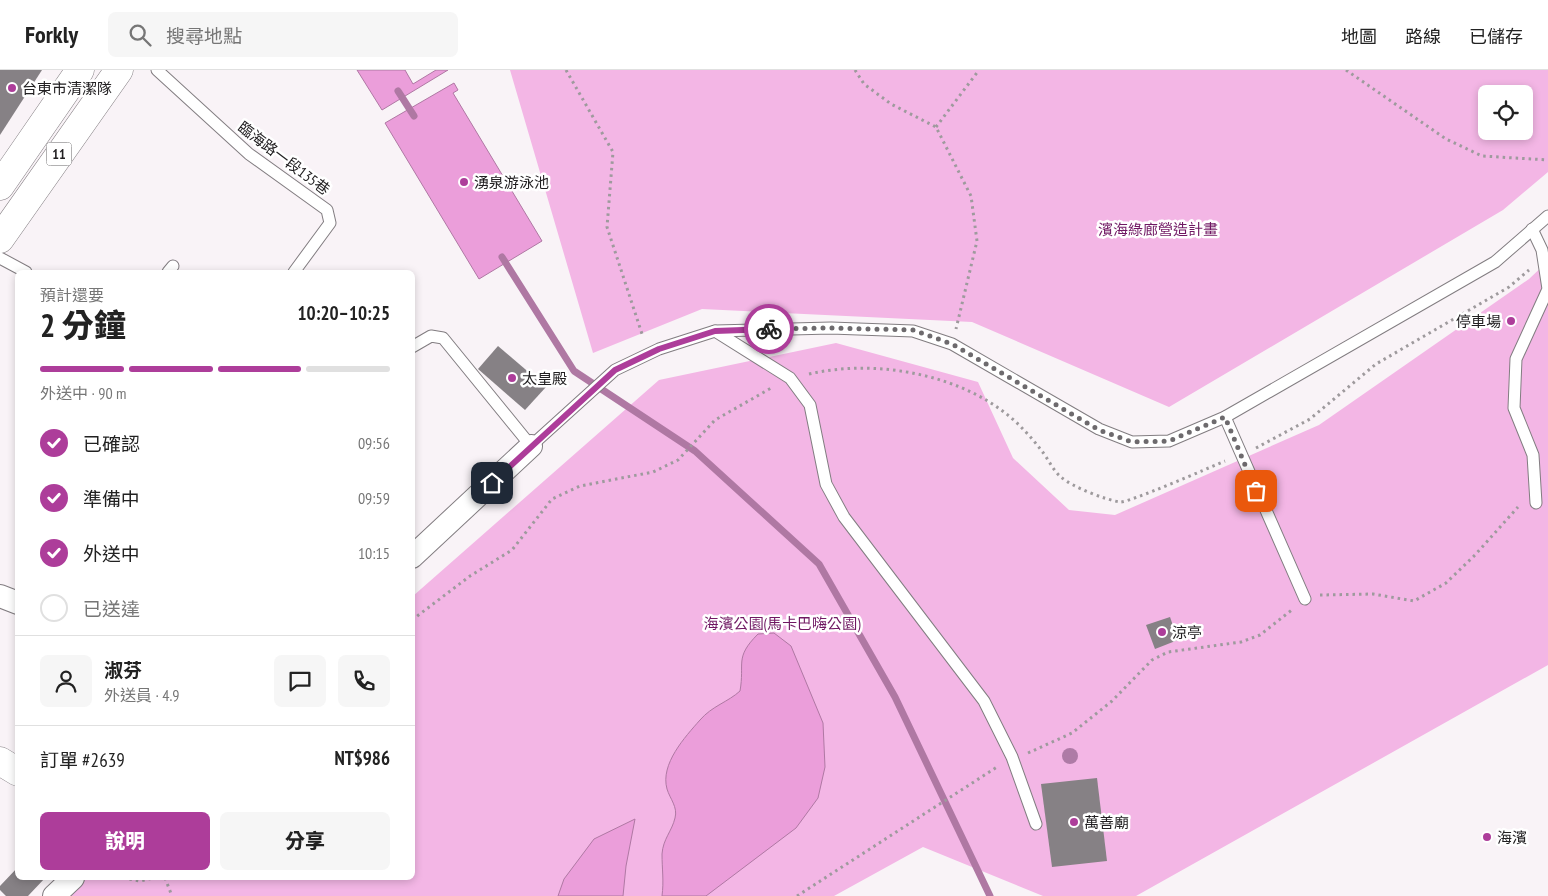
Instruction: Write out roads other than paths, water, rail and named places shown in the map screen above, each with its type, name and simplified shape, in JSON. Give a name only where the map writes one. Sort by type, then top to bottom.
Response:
[{"type":"main road","name":"11","points":[[0,186],[80,70]]},
{"type":"main road","name":"11","points":[[0,239],[119,70]]},
{"type":"main road","points":[[0,761],[15,770]]},
{"type":"street","points":[[415,554],[531,446]]},
{"type":"street","points":[[0,596],[15,602]]},
{"type":"street","points":[[54,896],[71,880]]},
{"type":"lane","name":"臨海路一段135巷","points":[[157,70],[249,154],[327,210],[330,223],[295,270]]},
{"type":"lane","points":[[415,345],[431,336],[442,338],[531,446],[615,370],[648,354],[715,331],[830,328],[913,330],[952,344],[1099,430],[1132,442],[1169,441],[1225,417],[1495,262],[1548,216]]},
{"type":"lane","points":[[1532,229],[1544,258],[1548,289],[1516,359],[1514,408],[1533,455],[1536,504]]},
{"type":"lane","points":[[0,258],[22,270]]},
{"type":"lane","points":[[715,331],[790,378],[810,405],[826,484],[844,517],[984,702],[1012,757],[1036,824]]},
{"type":"lane","points":[[1225,417],[1240,455],[1305,599]]},
{"type":"waterway","points":[[398,91],[414,116]]},
{"type":"waterway","points":[[502,257],[574,371],[695,451],[819,564],[895,697],[990,896]]},
{"type":"place","name":"台東市清潔隊","points":[[12,88]]},
{"type":"place","name":"湧泉游泳池","points":[[464,182]]},
{"type":"place","name":"停車場","points":[[1511,321]]},
{"type":"place","name":"太皇殿","points":[[512,378]]},
{"type":"place","name":"涼亭","points":[[1162,632]]},
{"type":"place","name":"萬善廟","points":[[1074,822]]},
{"type":"place","name":"海濱","points":[[1487,837]]},
{"type":"park label","name":"濱海綠廊營造計畫","points":[[1158,229]]},
{"type":"park label","name":"海濱公園(馬卡巴嗨公園)","points":[[782,623]]}]
